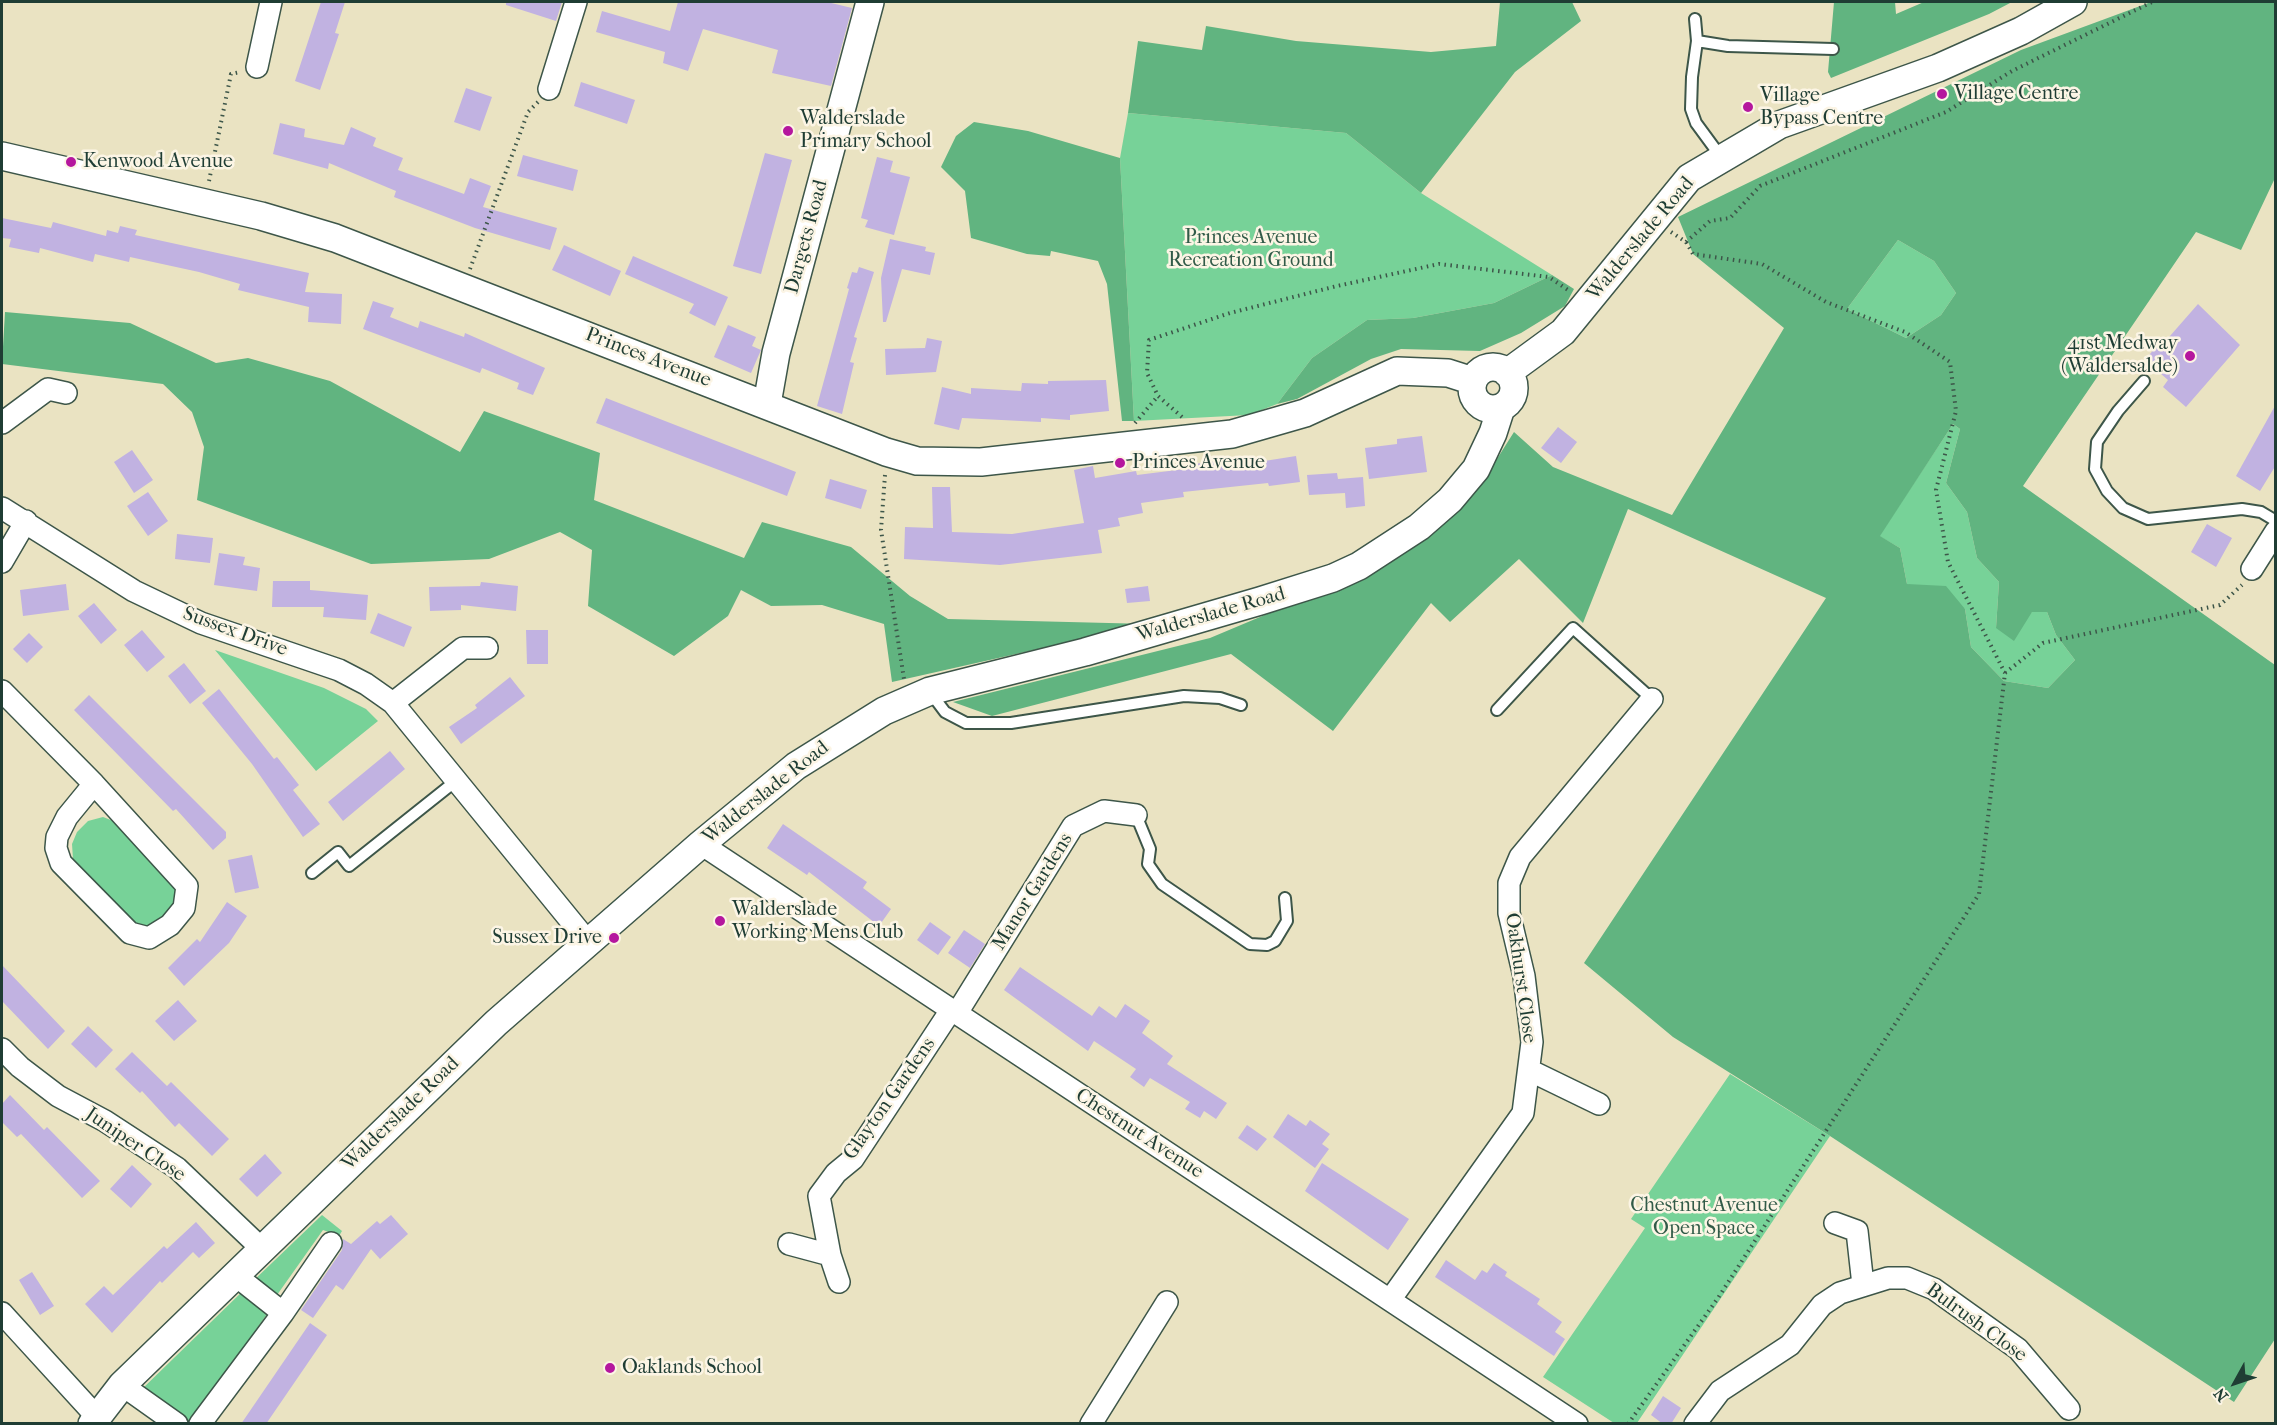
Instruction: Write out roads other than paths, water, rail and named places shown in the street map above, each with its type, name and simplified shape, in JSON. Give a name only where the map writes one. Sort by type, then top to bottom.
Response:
[{"type":"street","points":[[257,67],[271,2]]},
{"type":"street","points":[[549,88],[576,2]]},
{"type":"street","name":"Dargets Road","points":[[767,404],[776,353],[870,2]]},
{"type":"street","name":"Walderslade Road","points":[[1507,373],[1563,332],[1689,178],[1721,157],[1779,125],[1938,69],[2021,31],[2073,2]]},
{"type":"street","name":"Princes Avenue","points":[[2,156],[261,216],[335,238],[886,452],[917,461],[981,462],[1232,434],[1305,413],[1397,371],[1448,373],[1473,381]]},
{"type":"street","points":[[1495,367],[1507,373],[1514,385],[1511,399],[1501,408],[1487,409],[1481,406],[1472,395],[1473,381],[1481,370],[1495,367]]},
{"type":"street","points":[[2,423],[48,389],[66,393]]},
{"type":"street","name":"Walderslade Road","points":[[94,1420],[122,1385],[496,1023],[701,844],[814,752],[884,711],[919,696],[1085,652],[1260,601],[1334,578],[1359,567],[1419,527],[1450,500],[1476,469],[1493,433],[1501,408]]},
{"type":"street","name":"Sussex Drive","points":[[2,508],[134,591],[201,623],[339,670],[366,684],[393,703],[588,942]]},
{"type":"street","points":[[2,562],[26,521]]},
{"type":"street","points":[[2252,569],[2276,531]]},
{"type":"street","points":[[393,703],[451,655],[463,648],[488,648]]},
{"type":"street","points":[[2,691],[94,784],[187,886],[184,908],[170,925],[149,938],[130,933],[61,863],[56,849],[57,837],[66,817],[94,784]]},
{"type":"street","name":"Oakhurst Close","points":[[1390,1300],[1523,1113],[1532,1042],[1524,976],[1509,913],[1509,883],[1520,857],[1652,699]]},
{"type":"street","name":"Manor Gardens","points":[[954,1012],[1073,826],[1104,811],[1136,815]]},
{"type":"street","name":"Chestnut Avenue","points":[[701,844],[1577,1424]]},
{"type":"street","name":"Glayton Gardens","points":[[839,1282],[830,1255],[819,1196],[836,1173],[853,1159],[954,1012]]},
{"type":"street","name":"Juniper Close","points":[[2,1049],[20,1067],[58,1096],[105,1121],[177,1168],[262,1249]]},
{"type":"street","points":[[1529,1070],[1599,1104]]},
{"type":"street","points":[[1835,1223],[1857,1231],[1863,1285]]},
{"type":"street","points":[[200,1424],[331,1243]]},
{"type":"street","points":[[789,1244],[830,1255]]},
{"type":"street","points":[[235,1275],[283,1312]]},
{"type":"street","name":"Bulrush Close","points":[[1695,1424],[1720,1391],[1790,1346],[1822,1305],[1840,1293],[1888,1278],[1907,1278],[1934,1289],[2018,1348],[2069,1409]]},
{"type":"street","points":[[1091,1424],[1167,1302]]},
{"type":"street","points":[[2,1313],[94,1420]]},
{"type":"street","points":[[122,1385],[177,1424]]},
{"type":"lane","points":[[1695,20],[1697,41],[1692,77],[1691,109],[1696,123],[1721,157]]},
{"type":"lane","points":[[1697,41],[1728,46],[1833,49]]},
{"type":"lane","points":[[2144,381],[2118,411],[2097,442],[2095,469],[2107,491],[2123,508],[2148,519],[2242,509],[2261,512],[2276,521]]},
{"type":"lane","points":[[1497,710],[1573,628],[1652,699]]},
{"type":"lane","points":[[919,696],[966,723],[1023,722],[1184,696],[1220,698],[1241,705]]},
{"type":"lane","points":[[312,873],[338,852],[349,866],[457,780]]},
{"type":"lane","points":[[1136,815],[1150,849],[1148,864],[1162,884],[1250,944],[1268,945],[1275,941],[1287,921],[1285,898]]},
{"type":"place","name":"Village Centre","points":[[1942,94]]},
{"type":"place","name":"Village Bypass Centre","points":[[1748,107]]},
{"type":"place","name":"Walderslade Primary School","points":[[788,131]]},
{"type":"place","name":"Kenwood Avenue","points":[[71,162]]},
{"type":"place","name":"41st Medway (Waldersalde)","points":[[2190,356]]},
{"type":"place","name":"Princes Avenue","points":[[1120,463]]},
{"type":"place","name":"Walderslade Working Mens Club","points":[[720,921]]},
{"type":"place","name":"Sussex Drive","points":[[614,938]]},
{"type":"place","name":"Oaklands School","points":[[610,1368]]},
{"type":"park label","name":"Princes Avenue Recreation Ground","points":[[1251,250]]},
{"type":"park label","name":"Chestnut Avenue Open Space","points":[[1704,1218]]}]
